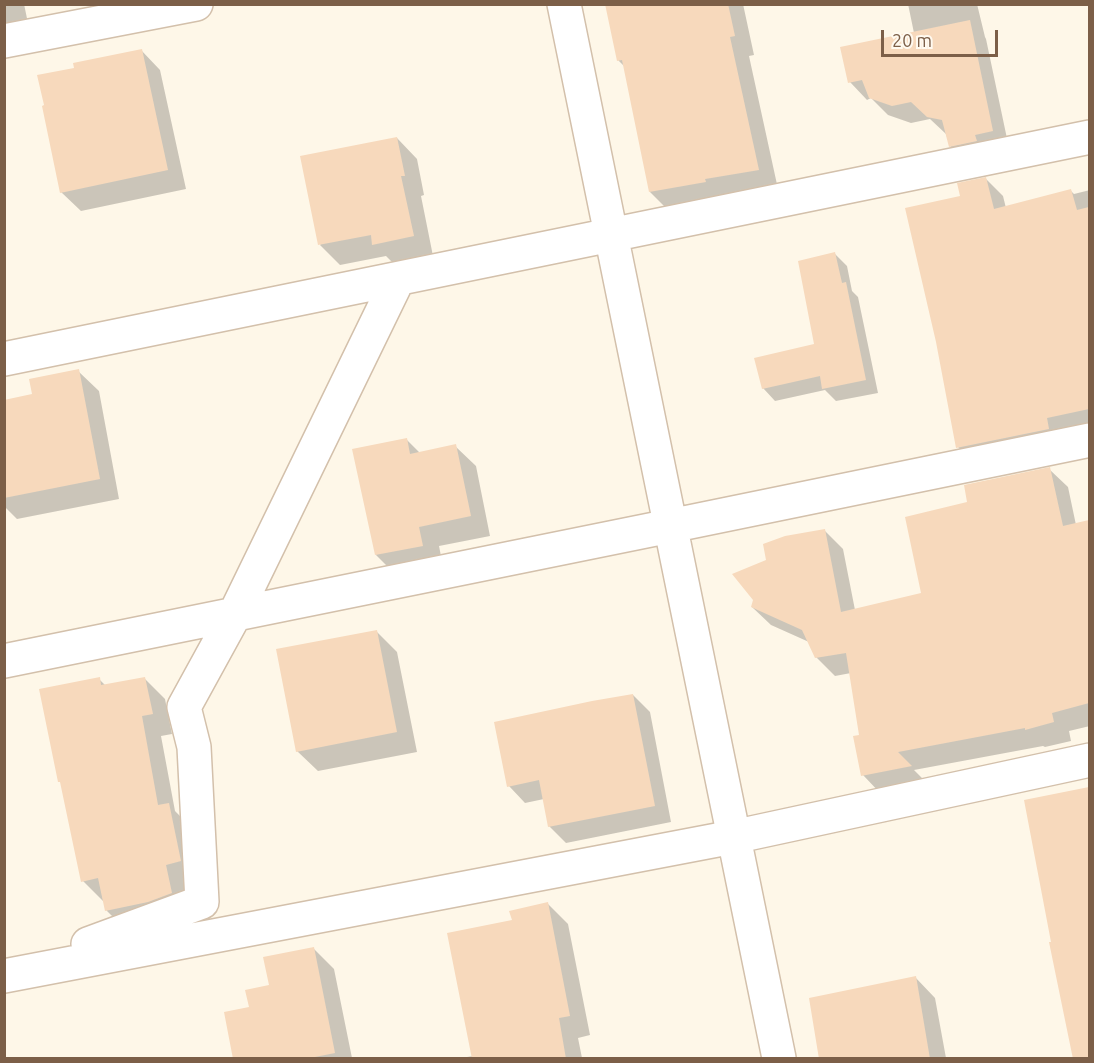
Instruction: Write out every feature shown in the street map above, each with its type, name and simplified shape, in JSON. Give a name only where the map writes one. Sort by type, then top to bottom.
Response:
[{"type":"street","points":[[4,41],[196,4]]},
{"type":"street","points":[[564,4],[779,1059]]},
{"type":"street","points":[[4,359],[1089,136]]},
{"type":"street","points":[[4,975],[202,902],[194,747],[184,706],[235,614],[398,279]]},
{"type":"street","points":[[4,661],[1089,440]]},
{"type":"street","points":[[4,975],[734,837],[1089,760]]},
{"type":"building","points":[[605,4],[728,4],[735,36],[730,37],[759,170],[649,192],[622,60],[617,61]]},
{"type":"building","points":[[970,20],[993,131],[975,135],[977,141],[949,147],[942,120],[927,117],[911,102],[892,106],[869,98],[862,80],[848,83],[840,47]]},
{"type":"building","points":[[142,49],[168,170],[60,193],[37,75],[74,68],[73,63]]},
{"type":"building","points":[[397,137],[405,176],[401,176],[414,236],[372,245],[371,235],[318,245],[300,156]]},
{"type":"building","points":[[986,177],[994,209],[1071,189],[1077,210],[1089,207],[1089,409],[1047,418],[1049,429],[956,448],[936,342],[905,208],[960,196],[957,183]]},
{"type":"building","points":[[835,252],[842,283],[846,282],[866,380],[822,389],[820,376],[762,389],[754,358],[814,344],[798,261]]},
{"type":"building","points":[[79,369],[100,479],[4,498],[4,400],[32,394],[29,379]]},
{"type":"building","points":[[407,438],[410,454],[456,444],[471,516],[419,527],[423,546],[375,555],[352,449]]},
{"type":"building","points":[[1050,467],[1063,526],[1089,520],[1089,703],[1052,713],[1054,722],[1025,730],[1025,728],[898,752],[912,766],[861,776],[853,736],[859,735],[846,653],[815,658],[802,630],[751,607],[753,600],[732,574],[766,560],[763,544],[785,536],[825,529],[841,612],[921,593],[905,517],[967,502],[964,485]]},
{"type":"building","points":[[377,630],[397,732],[296,752],[276,649]]},
{"type":"building","points":[[100,677],[101,685],[145,677],[153,714],[142,716],[158,805],[169,803],[181,861],[166,865],[172,893],[148,902],[105,911],[98,878],[81,882],[39,689]]},
{"type":"building","points":[[633,694],[655,806],[548,827],[539,780],[507,787],[494,722]]},
{"type":"building","points":[[1089,787],[1089,1059],[1073,1059],[1049,942],[1051,942],[1024,800]]},
{"type":"building","points":[[548,902],[570,1016],[559,1018],[566,1059],[472,1059],[447,933],[512,920],[509,911]]},
{"type":"building","points":[[314,947],[335,1053],[305,1059],[233,1059],[224,1012],[249,1007],[245,990],[269,985],[263,957]]},
{"type":"building","points":[[916,976],[930,1059],[819,1059],[809,998]]}]
